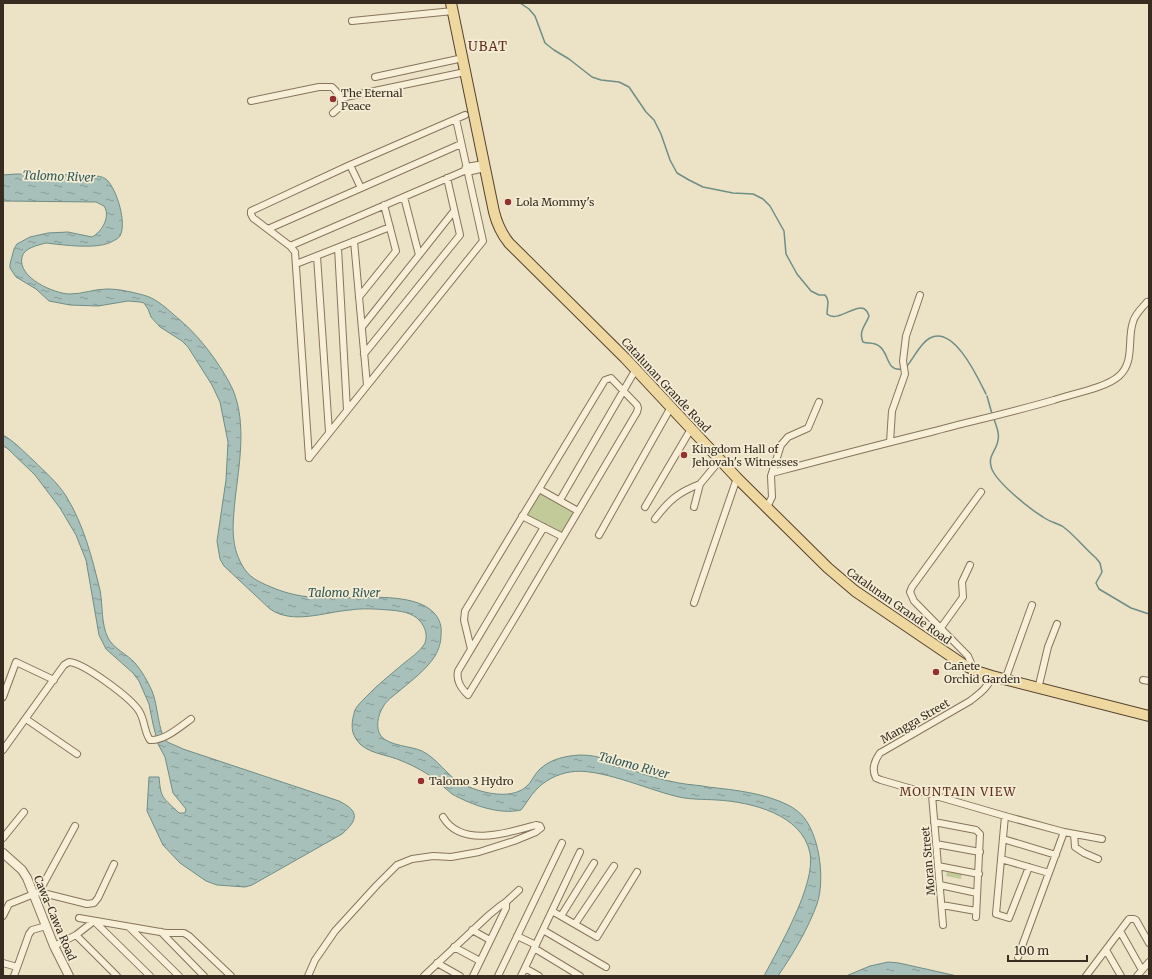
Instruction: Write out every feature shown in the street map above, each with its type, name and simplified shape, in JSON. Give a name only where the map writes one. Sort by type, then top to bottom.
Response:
[{"type":"main road","name":"Catalunan Grande Road","points":[[452,7],[496,219],[500,229],[506,238],[636,370],[737,478],[828,568],[849,586],[948,655],[971,669],[1038,689],[1149,716]]},
{"type":"street","points":[[352,21],[452,7]]},
{"type":"street","points":[[375,77],[463,58]]},
{"type":"street","points":[[341,98],[465,72]]},
{"type":"street","points":[[251,101],[324,86],[332,87],[341,98],[341,106],[333,113]]},
{"type":"street","points":[[456,119],[466,170],[483,241],[308,458],[295,252],[290,246],[251,216],[251,212],[253,209],[350,165],[465,115]]},
{"type":"street","points":[[268,229],[461,144]]},
{"type":"street","points":[[350,165],[361,188]]},
{"type":"street","points":[[290,246],[466,170],[485,166]]},
{"type":"street","points":[[364,354],[460,235],[447,178]]},
{"type":"street","points":[[404,196],[419,255]]},
{"type":"street","points":[[359,297],[396,251],[384,205]]},
{"type":"street","points":[[362,326],[454,211]]},
{"type":"street","points":[[296,264],[390,227]]},
{"type":"street","points":[[354,241],[367,385]]},
{"type":"street","points":[[338,248],[347,410]]},
{"type":"street","points":[[317,256],[329,432]]},
{"type":"street","points":[[890,442],[892,411],[905,374],[904,361],[906,336],[920,295]]},
{"type":"street","points":[[772,473],[1039,404],[1101,385],[1112,380],[1119,376],[1127,363],[1130,350],[1132,323],[1138,312],[1147,302]]},
{"type":"street","points":[[560,500],[636,370]]},
{"type":"street","points":[[471,649],[463,614],[605,380],[609,378],[612,379],[637,405],[637,412],[468,695],[460,687],[457,676],[460,666],[471,649],[544,527]]},
{"type":"street","points":[[767,507],[772,498],[770,480],[780,449],[788,437],[808,428],[819,402]]},
{"type":"street","points":[[599,535],[671,408]]},
{"type":"street","points":[[645,507],[691,429]]},
{"type":"street","points":[[694,507],[700,484],[720,460]]},
{"type":"street","points":[[694,603],[737,478]]},
{"type":"street","points":[[655,519],[669,501],[675,496],[688,488],[700,484]]},
{"type":"street","points":[[539,489],[578,510]]},
{"type":"street","points":[[971,669],[971,662],[968,656],[914,601],[911,595],[911,589],[981,492]]},
{"type":"street","points":[[522,516],[563,537]]},
{"type":"street","points":[[940,629],[962,597],[962,582],[970,565]]},
{"type":"street","points":[[1005,680],[1032,605]]},
{"type":"street","points":[[1038,689],[1048,647],[1056,624]]},
{"type":"street","points":[[3,697],[16,662],[54,680]]},
{"type":"street","points":[[3,750],[66,663],[72,662],[122,692],[138,709],[149,739],[151,740],[165,736],[191,719]]},
{"type":"street","name":"Mangga Street","points":[[992,676],[988,685],[978,695],[880,753],[875,760],[874,770],[876,778],[1064,832],[1102,839]]},
{"type":"street","points":[[26,719],[77,754]]},
{"type":"street","name":"Moran Street","points":[[932,795],[944,925]]},
{"type":"street","points":[[3,838],[24,812]]},
{"type":"street","points":[[1005,816],[996,914],[1009,918],[1029,867]]},
{"type":"street","points":[[308,976],[315,960],[335,931],[397,865],[412,859],[478,852],[514,841],[536,832],[541,828],[540,826],[536,825],[505,833],[471,835],[456,831],[443,817]]},
{"type":"street","points":[[934,822],[976,830],[980,834],[976,914],[942,904]]},
{"type":"street","points":[[36,893],[75,826]]},
{"type":"street","points":[[1018,957],[1064,832]]},
{"type":"street","points":[[1074,834],[1075,847],[1098,859]]},
{"type":"street","points":[[1003,839],[1056,855]]},
{"type":"street","points":[[498,976],[562,843]]},
{"type":"street","points":[[936,844],[980,852]]},
{"type":"street","points":[[521,976],[580,852]]},
{"type":"street","name":"Cawa-Cawa Road","points":[[3,854],[22,870],[36,893],[46,926],[69,976]]},
{"type":"street","points":[[1001,859],[1049,873]]},
{"type":"street","points":[[561,916],[594,863]]},
{"type":"street","points":[[3,916],[9,904],[36,893],[91,904],[94,903],[98,898],[114,864]]},
{"type":"street","points":[[575,924],[614,866]]},
{"type":"street","points":[[938,866],[979,874]]},
{"type":"street","points":[[552,911],[597,937],[636,872]]},
{"type":"street","points":[[940,885],[977,892]]},
{"type":"street","points":[[424,976],[489,914],[506,902],[519,890]]},
{"type":"street","points":[[473,976],[506,908],[506,902]]},
{"type":"street","points":[[489,914],[500,920]]},
{"type":"street","points":[[79,918],[171,934],[187,934],[231,976]]},
{"type":"street","points":[[1086,976],[1129,919],[1134,919],[1138,922],[1149,944]]},
{"type":"street","points":[[54,946],[76,935],[94,921]]},
{"type":"street","points":[[94,921],[150,976]]},
{"type":"street","points":[[14,976],[30,932],[46,926]]},
{"type":"street","points":[[130,927],[179,976]]},
{"type":"street","points":[[472,930],[490,940]]},
{"type":"street","points":[[543,930],[606,967]]},
{"type":"street","points":[[1120,931],[1142,970]]},
{"type":"street","points":[[160,932],[204,976]]},
{"type":"street","points":[[76,935],[118,976]]},
{"type":"street","points":[[517,936],[580,976]]},
{"type":"street","points":[[454,947],[480,961]]},
{"type":"street","points":[[1106,950],[1120,976]]},
{"type":"street","points":[[1136,976],[1149,962]]},
{"type":"street","points":[[3,963],[17,967]]},
{"type":"street","points":[[437,963],[460,976]]},
{"type":"street","points":[[525,968],[539,976]]},
{"type":"street","points":[[1091,970],[1095,976]]},
{"type":"green space","points":[[539,493],[574,512],[561,534],[526,516]]},
{"type":"green space","points":[[948,866],[963,869],[961,879],[946,876]]},
{"type":"water","name":"Talomo River","points":[[3,175],[99,176],[107,180],[111,185],[122,215],[122,230],[120,236],[116,240],[107,244],[81,246],[46,243],[25,251],[22,257],[22,265],[25,272],[31,278],[47,288],[63,293],[75,294],[102,289],[112,289],[134,293],[153,299],[167,309],[194,333],[227,378],[237,403],[241,431],[233,533],[238,557],[247,573],[262,583],[283,592],[295,595],[321,598],[398,598],[413,601],[425,606],[437,616],[441,632],[441,640],[438,651],[423,671],[384,705],[378,722],[378,729],[381,736],[389,742],[417,749],[428,754],[452,777],[462,784],[477,790],[494,794],[511,794],[526,787],[539,770],[548,763],[569,756],[588,755],[606,759],[654,777],[683,784],[759,795],[788,805],[802,815],[810,827],[814,837],[820,860],[821,884],[817,904],[805,932],[778,976],[764,976],[795,916],[807,882],[810,866],[810,853],[805,840],[797,829],[786,820],[759,807],[730,801],[680,797],[608,776],[581,771],[565,773],[547,781],[534,792],[521,810],[495,810],[460,798],[452,794],[421,770],[396,759],[371,751],[360,744],[354,736],[352,729],[352,721],[355,710],[374,689],[415,655],[423,646],[425,643],[426,631],[420,621],[410,614],[402,612],[370,609],[355,609],[299,617],[279,614],[270,609],[224,566],[220,559],[217,541],[226,480],[228,442],[220,402],[212,385],[188,347],[182,341],[160,327],[151,317],[144,303],[128,301],[98,306],[70,305],[49,301],[36,289],[16,277],[10,268],[10,264],[17,244],[30,237],[48,233],[68,232],[92,237],[102,228],[106,219],[106,210],[104,206],[96,202],[3,201]]},
{"type":"water","points":[[3,435],[19,447],[51,477],[63,491],[78,518],[87,542],[100,590],[103,621],[106,633],[111,642],[135,663],[147,680],[154,697],[161,731],[166,741],[183,749],[339,801],[350,808],[353,812],[354,820],[348,829],[342,834],[252,885],[245,887],[217,885],[206,881],[180,863],[163,845],[147,811],[149,777],[159,777],[164,798],[179,813],[185,813],[186,809],[173,793],[165,757],[158,744],[149,704],[139,681],[133,673],[106,649],[99,635],[86,560],[76,535],[60,508],[35,475],[7,448],[3,446]]},
{"type":"water","points":[[888,962],[899,963],[957,976],[846,976],[870,966]]},
{"type":"waterway","points":[[520,3],[529,9],[535,16],[545,43],[554,50],[569,59],[592,77],[601,80],[619,82],[629,87],[646,112],[654,120],[661,134],[670,160],[677,173],[703,187],[733,193],[753,194],[763,199],[770,206],[784,231],[786,254],[797,274],[811,291],[819,295],[825,295],[827,298],[827,314],[838,316],[857,309],[862,308],[866,310],[869,316],[861,335],[863,342],[879,346],[885,353],[890,365],[893,368],[902,369]]},
{"type":"waterway","points":[[907,366],[926,340],[939,336],[948,339],[964,355],[986,394]]},
{"type":"waterway","points":[[987,396],[992,414]]},
{"type":"waterway","points":[[994,419],[998,430],[998,437],[990,462],[993,472],[998,479],[1030,508],[1067,530],[1096,558],[1100,563],[1102,572],[1096,583],[1099,589],[1131,608],[1149,614]]},
{"type":"place","name":"The Eternal Peace","points":[[333,99]]},
{"type":"place","name":"Lola Mommy's","points":[[508,202]]},
{"type":"place","name":"Kingdom Hall of Jehovah's Witnesses","points":[[684,455]]},
{"type":"place","name":"Cañete Orchid Garden","points":[[936,672]]},
{"type":"place","name":"Talomo 3 Hydro","points":[[421,781]]},
{"type":"district","name":"UBAT","points":[[488,46]]},
{"type":"district","name":"MOUNTAIN VIEW","points":[[958,791]]}]
